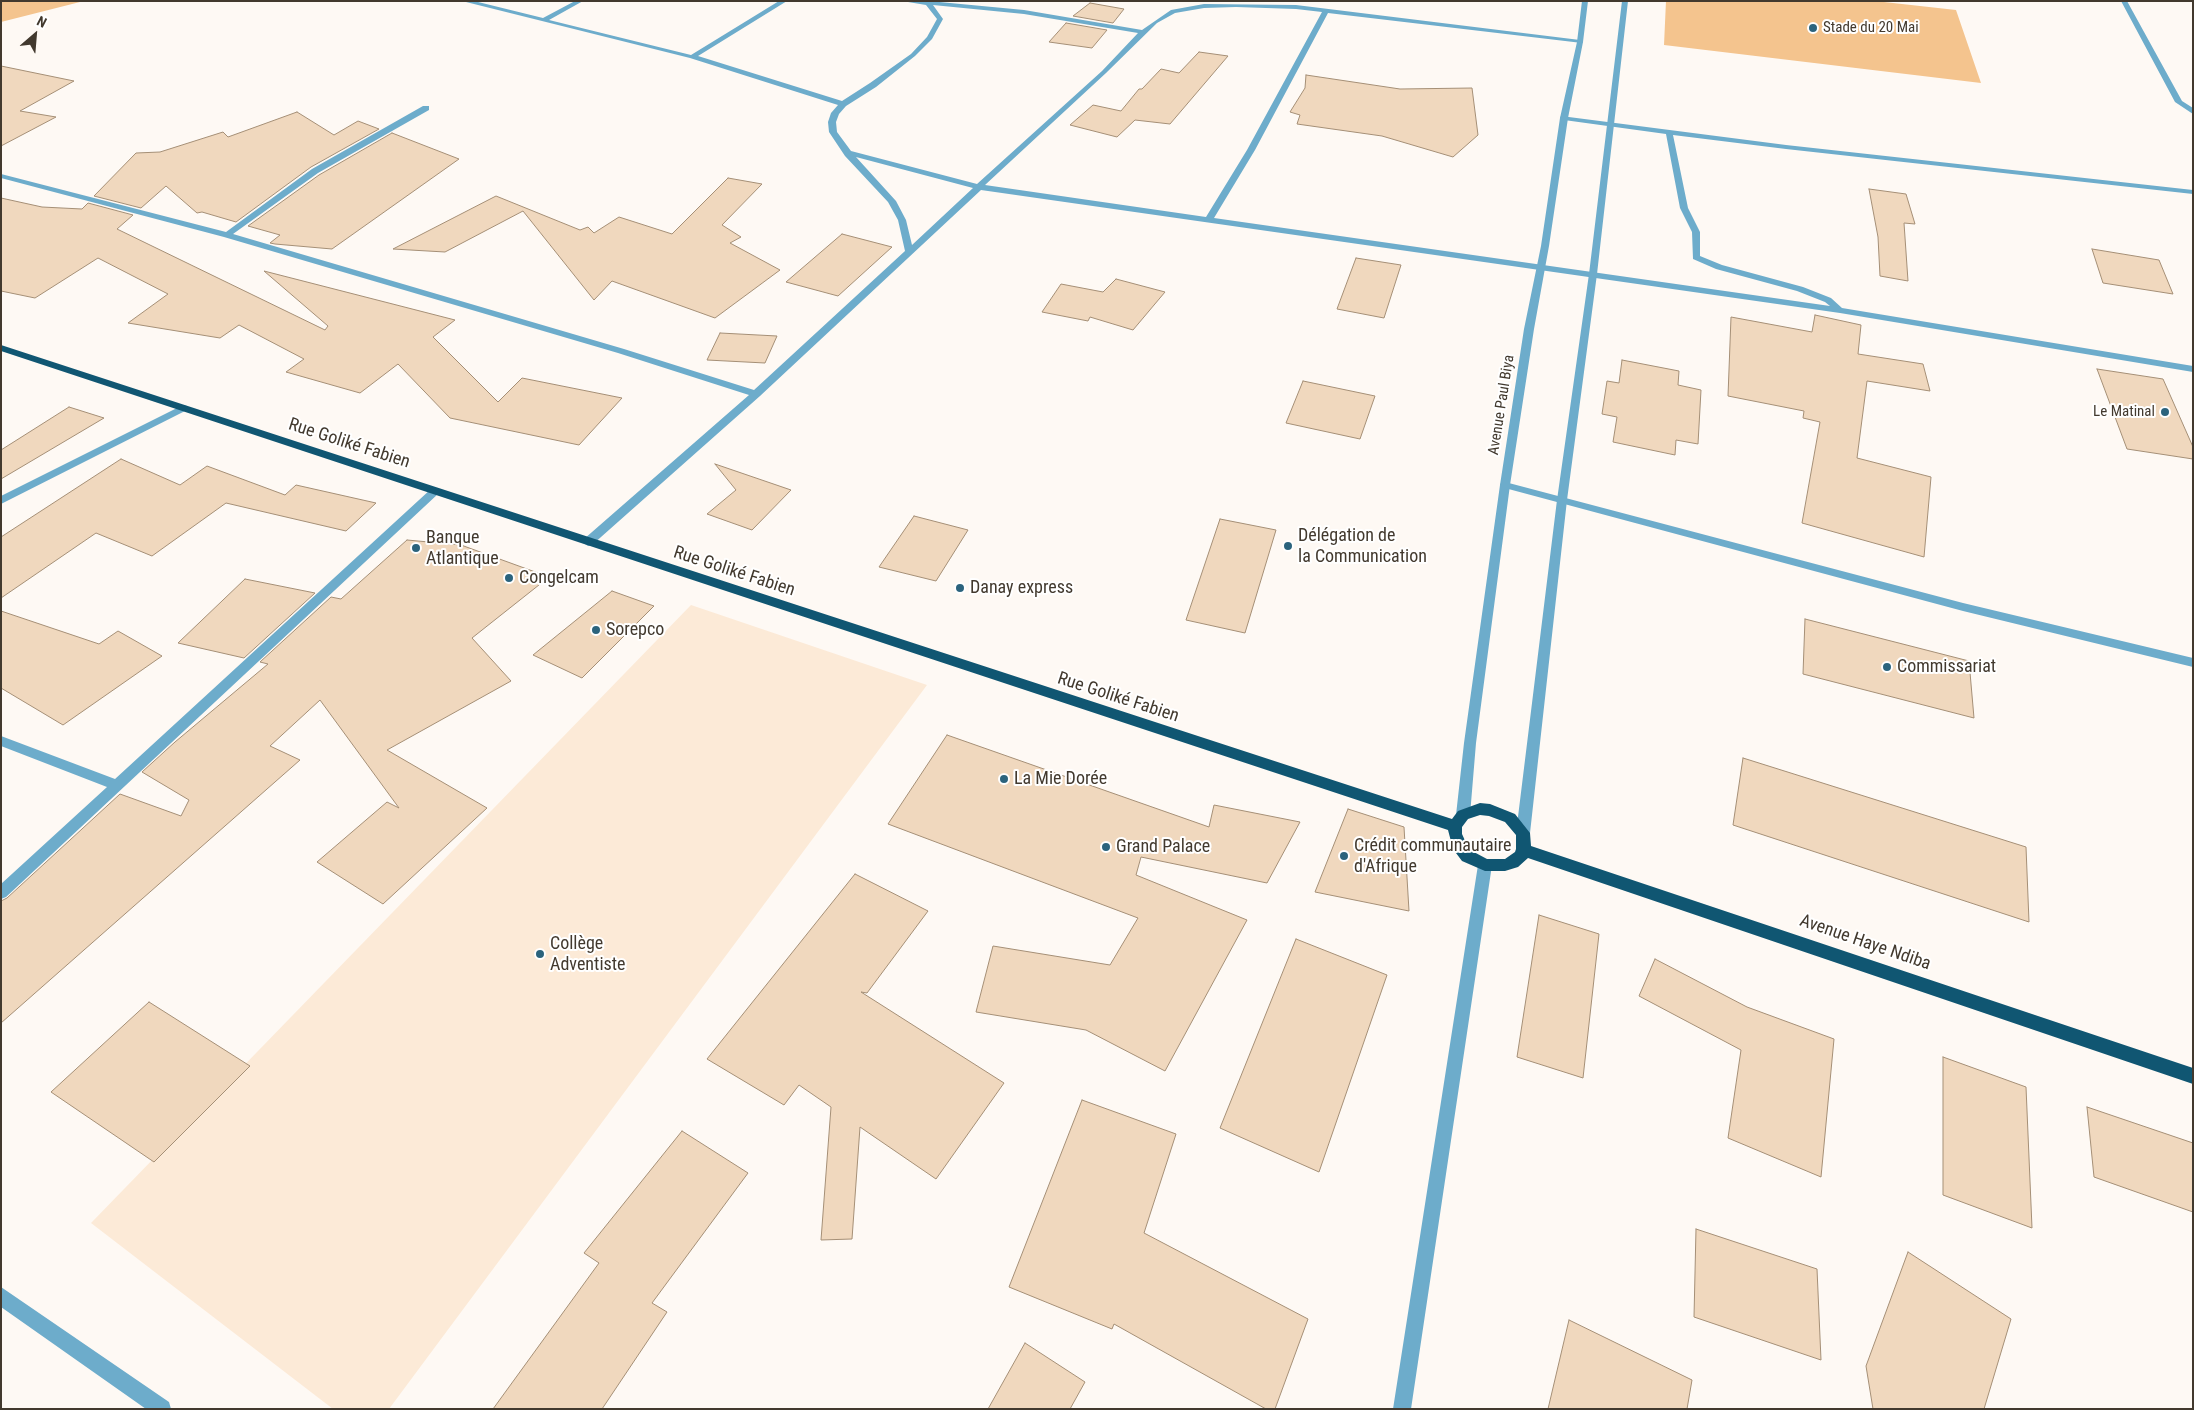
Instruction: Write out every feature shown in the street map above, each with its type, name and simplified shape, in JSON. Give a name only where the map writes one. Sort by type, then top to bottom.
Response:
[{"type":"highway","name":"Rue Goliké Fabien","points":[[1,348],[588,542],[1459,821]]},
{"type":"highway","points":[[1480,809],[1490,810],[1510,818],[1523,842],[1520,857],[1505,866],[1486,865],[1476,861],[1461,849],[1455,834],[1459,821],[1480,809]]},
{"type":"highway","name":"Avenue Haye Ndiba","points":[[1523,842],[2193,1076]]},
{"type":"street","points":[[465,1],[692,57],[843,104]]},
{"type":"street","points":[[544,20],[580,1]]},
{"type":"street","points":[[692,57],[784,1]]},
{"type":"street","points":[[905,1],[1024,12],[1143,32]]},
{"type":"street","points":[[910,253],[902,220],[892,201],[848,153],[833,132],[832,122],[835,113],[843,104],[873,85],[913,55],[930,38],[945,17],[973,1]]},
{"type":"street","points":[[1283,1],[1296,7]]},
{"type":"street","name":"Avenue Paul Biya","points":[[1459,821],[1504,485],[1540,266],[1545,246],[1564,118],[1580,42],[1585,1]]},
{"type":"street","points":[[1523,842],[1562,500],[1593,274],[1625,1]]},
{"type":"street","points":[[2124,1],[2178,102],[2193,112]]},
{"type":"street","points":[[929,4],[945,17]]},
{"type":"street","points":[[588,542],[757,394],[1104,72],[1143,32],[1173,11],[1204,6],[1296,7],[1580,42]]},
{"type":"street","points":[[1208,221],[1251,150],[1326,11]]},
{"type":"street","points":[[226,235],[315,172],[426,108]]},
{"type":"street","points":[[1564,118],[1786,147],[2193,192]]},
{"type":"street","points":[[1669,131],[1684,208],[1696,232],[1696,257],[1719,267],[1800,289],[1828,300],[1840,310]]},
{"type":"street","points":[[848,153],[979,187],[1840,310],[2193,369]]},
{"type":"street","points":[[1,176],[226,235],[621,351],[757,394]]},
{"type":"street","points":[[1,500],[183,408]]},
{"type":"street","points":[[1504,485],[1963,607],[2193,663]]},
{"type":"street","points":[[1,892],[435,491]]},
{"type":"street","points":[[1,741],[117,785]]},
{"type":"street","points":[[1402,1409],[1486,865]]},
{"type":"street","points":[[1,1296],[162,1409]]},
{"type":"shaded area","points":[[1,1],[84,1],[1,22]]},
{"type":"shaded area","name":"Stade du 20 Mai","points":[[1666,1],[1875,1],[1956,10],[1981,83],[1664,45]]},
{"type":"shaded area","name":"Collège Adventiste","points":[[691,605],[927,685],[389,1409],[333,1409],[91,1223]]},
{"type":"building","points":[[1090,3],[1124,9],[1113,23],[1073,16]]},
{"type":"building","points":[[1066,23],[1107,30],[1092,48],[1049,42]]},
{"type":"building","points":[[1199,52],[1228,56],[1170,124],[1135,120],[1117,137],[1070,125],[1093,105],[1121,111],[1139,89],[1142,89],[1161,69],[1179,73]]},
{"type":"building","points":[[1,66],[74,81],[20,111],[56,117],[1,146]]},
{"type":"building","points":[[1306,75],[1400,89],[1472,88],[1478,135],[1453,157],[1382,136],[1297,124],[1300,115],[1290,112],[1305,88]]},
{"type":"building","points":[[297,112],[334,135],[358,121],[379,129],[311,167],[236,222],[202,212],[197,213],[166,186],[141,208],[94,196],[136,153],[160,152],[223,132],[228,137]]},
{"type":"building","points":[[392,133],[459,159],[332,249],[270,243],[280,235],[248,226],[319,175]]},
{"type":"building","points":[[728,178],[762,184],[722,225],[741,237],[730,243],[780,270],[715,318],[612,281],[594,300],[523,211],[445,252],[393,249],[496,196],[580,230],[588,227],[594,233],[619,217],[672,234]]},
{"type":"building","points":[[1869,189],[1906,194],[1915,224],[1904,223],[1908,281],[1880,276],[1878,237]]},
{"type":"building","points":[[1,198],[42,207],[82,209],[88,203],[133,215],[117,229],[325,330],[328,326],[264,271],[455,320],[433,337],[498,402],[522,378],[622,398],[579,445],[450,418],[398,364],[360,393],[286,372],[304,359],[239,325],[220,338],[128,323],[168,294],[98,258],[35,298],[1,291]]},
{"type":"building","points":[[842,234],[892,247],[838,296],[786,282]]},
{"type":"building","points":[[2092,249],[2159,260],[2173,294],[2103,283]]},
{"type":"building","points":[[1356,258],[1401,265],[1384,318],[1337,309]]},
{"type":"building","points":[[1116,279],[1165,292],[1133,330],[1090,317],[1088,321],[1042,312],[1061,284],[1103,292]]},
{"type":"building","points":[[1815,315],[1861,325],[1858,354],[1923,364],[1930,391],[1867,381],[1857,458],[1931,477],[1924,557],[1802,523],[1820,422],[1803,418],[1804,411],[1728,396],[1731,317],[1812,332]]},
{"type":"building","points":[[720,333],[777,336],[765,363],[707,360]]},
{"type":"building","points":[[1622,360],[1679,371],[1678,385],[1701,390],[1698,444],[1676,440],[1675,455],[1613,442],[1617,417],[1602,414],[1607,381],[1619,383]]},
{"type":"building","points":[[2097,369],[2163,379],[2193,447],[2193,459],[2127,449]]},
{"type":"building","points":[[1303,381],[1375,396],[1360,439],[1286,423]]},
{"type":"building","points":[[69,407],[104,418],[1,479],[1,450]]},
{"type":"building","points":[[121,459],[180,485],[207,466],[285,495],[296,485],[376,503],[346,531],[226,503],[152,556],[96,533],[1,598],[1,537]]},
{"type":"building","points":[[715,464],[791,490],[752,530],[707,514],[736,490]]},
{"type":"building","points":[[914,516],[968,530],[936,581],[879,567]]},
{"type":"building","points":[[1220,519],[1276,530],[1245,633],[1186,620]]},
{"type":"building","points":[[407,540],[461,545],[549,577],[472,638],[511,681],[387,750],[487,808],[383,904],[317,862],[387,802],[399,808],[320,700],[270,746],[300,760],[1,1023],[1,901],[7,898],[120,794],[181,816],[189,800],[142,772],[268,664],[260,662],[331,597],[341,599]]},
{"type":"building","points":[[245,579],[315,593],[244,658],[178,643]]},
{"type":"building","name":"Sorepco","points":[[612,591],[654,606],[582,678],[533,655]]},
{"type":"building","points":[[1,611],[99,644],[118,631],[162,656],[63,725],[1,688]]},
{"type":"building","name":"Commissariat","points":[[1805,619],[1969,661],[1974,718],[1803,674]]},
{"type":"building","points":[[947,735],[1209,827],[1214,805],[1300,822],[1267,883],[1141,857],[1136,875],[1247,920],[1165,1071],[1086,1030],[976,1012],[993,946],[1110,965],[1138,918],[888,824]]},
{"type":"building","points":[[1743,758],[2026,847],[2029,922],[1733,825]]},
{"type":"building","name":"Crédit communautaire d'Afrique","points":[[1348,809],[1404,827],[1409,911],[1315,892]]},
{"type":"building","points":[[855,874],[928,911],[867,993],[861,992],[1004,1083],[936,1179],[860,1127],[852,1239],[821,1240],[831,1107],[799,1085],[784,1105],[707,1059]]},
{"type":"building","points":[[1539,915],[1599,934],[1583,1078],[1517,1057]]},
{"type":"building","points":[[1296,939],[1387,975],[1319,1172],[1220,1128]]},
{"type":"building","points":[[1655,959],[1747,1007],[1834,1039],[1821,1177],[1728,1138],[1741,1050],[1639,996]]},
{"type":"building","points":[[149,1002],[250,1066],[154,1162],[51,1092]]},
{"type":"building","points":[[1943,1057],[2026,1087],[2032,1228],[1943,1195]]},
{"type":"building","points":[[1082,1100],[1176,1134],[1144,1233],[1308,1319],[1275,1409],[1266,1409],[1114,1324],[1112,1329],[1009,1287]]},
{"type":"building","points":[[2087,1107],[2193,1143],[2193,1212],[2094,1177]]},
{"type":"building","points":[[682,1131],[748,1173],[652,1303],[667,1312],[602,1409],[493,1409],[599,1263],[584,1253]]},
{"type":"building","points":[[1696,1229],[1817,1269],[1821,1360],[1694,1317]]},
{"type":"building","points":[[1908,1252],[2011,1319],[1984,1409],[1873,1409],[1866,1366]]},
{"type":"building","points":[[1569,1320],[1692,1380],[1687,1409],[1548,1409]]},
{"type":"building","points":[[1025,1343],[1085,1382],[1070,1409],[988,1409]]},
{"type":"place","name":"Stade du 20 Mai","points":[[1813,28]]},
{"type":"place","name":"Le Matinal","points":[[2165,412]]},
{"type":"place","name":"Délégation de la Communication","points":[[1288,546]]},
{"type":"place","name":"Banque Atlantique","points":[[416,548]]},
{"type":"place","name":"Congelcam","points":[[509,578]]},
{"type":"place","name":"Danay express","points":[[960,588]]},
{"type":"place","name":"Sorepco","points":[[596,630]]},
{"type":"place","name":"Commissariat","points":[[1887,667]]},
{"type":"place","name":"La Mie Dorée","points":[[1004,779]]},
{"type":"place","name":"Grand Palace","points":[[1106,847]]},
{"type":"place","name":"Crédit communautaire d'Afrique","points":[[1344,856]]},
{"type":"place","name":"Collège Adventiste","points":[[540,954]]}]
